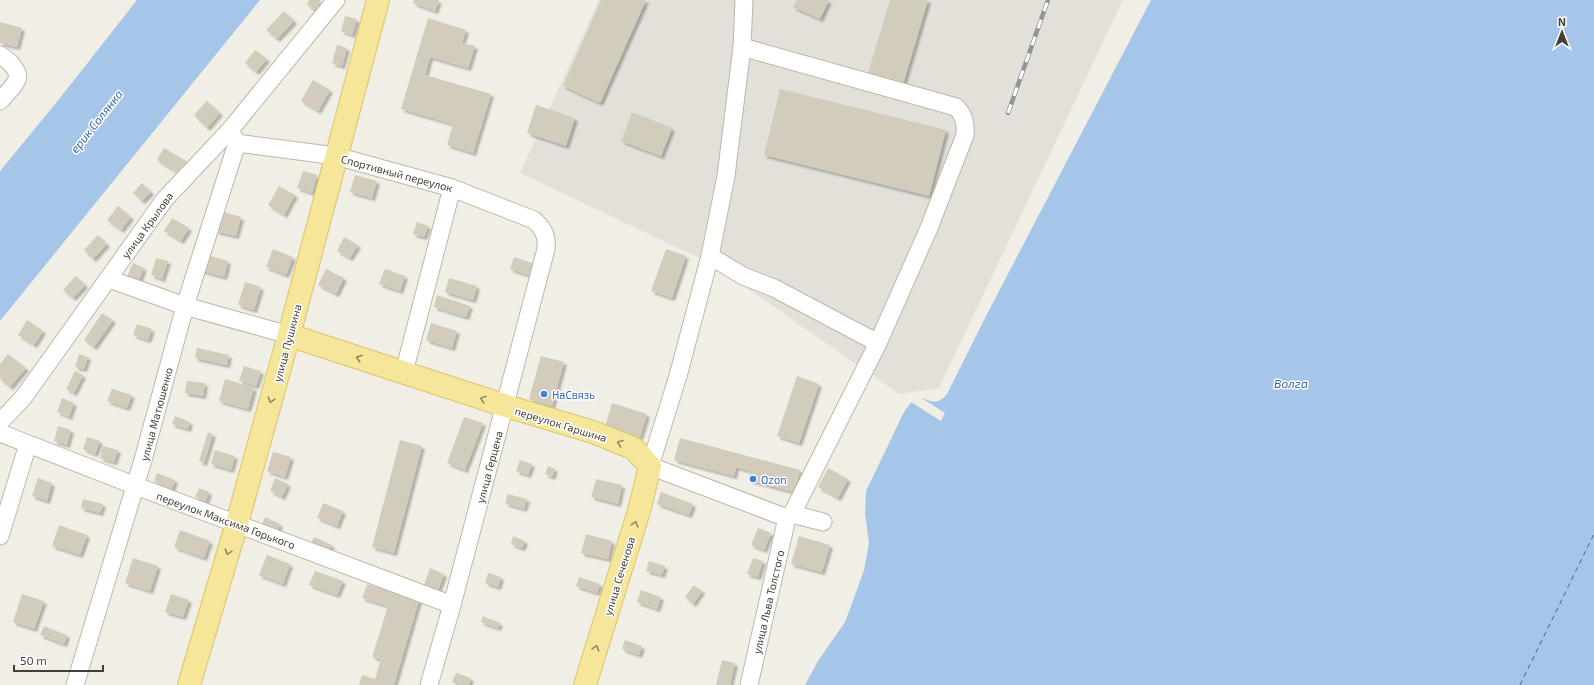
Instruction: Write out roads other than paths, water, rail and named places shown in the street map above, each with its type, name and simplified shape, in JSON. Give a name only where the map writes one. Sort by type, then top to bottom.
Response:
[{"type":"main road","name":"улица Пушкина","points":[[189,685],[237,523],[289,335],[378,0]]},
{"type":"main road","name":"переулок Гаршина","points":[[289,335],[506,406],[593,432],[633,448],[650,466]]},
{"type":"main road","name":"улица Сеченова","points":[[585,685],[639,511],[650,466]]},
{"type":"street","name":"улица Крылова","points":[[0,422],[23,398],[165,199],[234,136],[336,0]]},
{"type":"street","points":[[650,466],[678,376],[710,256],[726,176],[742,47],[744,0]]},
{"type":"street","name":"улица Льва Толстого","points":[[742,47],[956,107],[961,113],[966,127],[965,135],[929,228],[878,343],[789,516],[749,685]]},
{"type":"street","points":[[0,55],[8,59],[17,74],[17,80],[0,101]]},
{"type":"street","name":"Спортивный переулок","points":[[234,136],[336,156],[452,188],[534,220],[541,226],[545,233],[546,249]]},
{"type":"street","name":"улица Матюшенко","points":[[75,685],[136,486],[184,306],[234,136]]},
{"type":"street","points":[[404,372],[452,188]]},
{"type":"street","name":"улица Герцена","points":[[433,684],[452,605],[506,406],[546,249]]},
{"type":"street","points":[[710,256],[743,276],[774,288],[878,343]]},
{"type":"street","points":[[109,279],[184,306],[289,335]]},
{"type":"street","name":"переулок Максима Горького","points":[[0,433],[452,605]]},
{"type":"street","points":[[0,536],[28,444]]},
{"type":"street","name":"переулок Гаршина","points":[[650,466],[789,516],[823,522]]},
{"type":"water","name":"ерик Солянка","points":[[137,0],[260,0],[0,321],[0,171]]},
{"type":"water","name":"Волга","points":[[1151,0],[1594,0],[1594,685],[805,685],[818,661],[845,622],[854,598],[864,570],[869,543],[865,513],[866,491],[903,414],[914,400],[923,398],[935,402],[942,399],[947,394],[986,316]]},
{"type":"railway","points":[[1008,113],[1048,0]]},
{"type":"place","name":"НаСвязь","points":[[544,394]]},
{"type":"place","name":"Ozon","points":[[753,479]]}]
